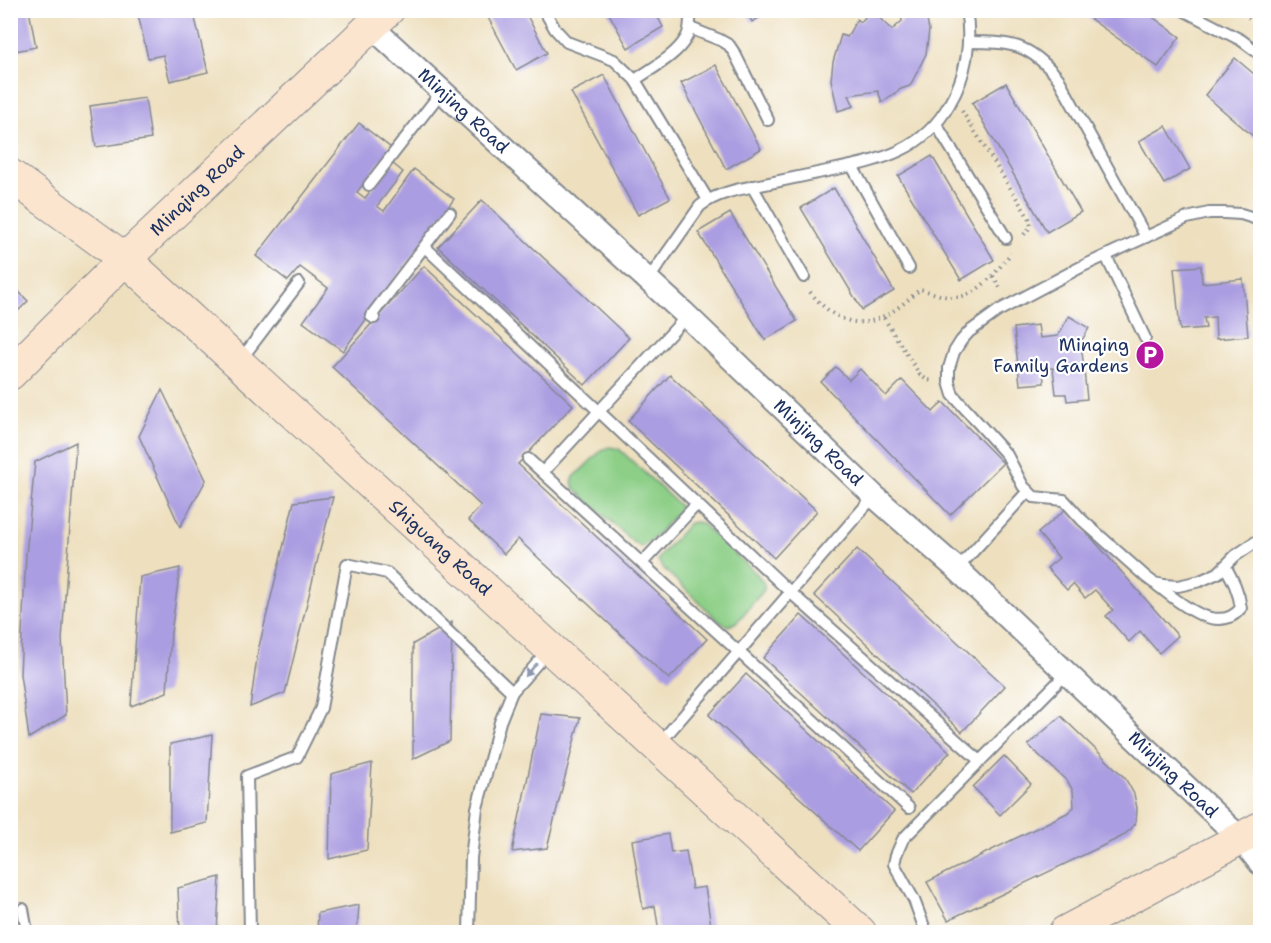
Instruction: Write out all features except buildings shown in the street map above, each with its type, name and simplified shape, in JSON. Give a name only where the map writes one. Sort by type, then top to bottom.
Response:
[{"type":"street","name":"Minjing Road","points":[[380,19],[442,92],[687,315],[874,496],[957,569],[1067,673],[1250,833],[1260,863]]},
{"type":"street","name":"Minqing Road","points":[[10,374],[125,259],[380,19]]},
{"type":"street","name":"Shiguang Road","points":[[10,175],[125,259],[860,933]]},
{"type":"street","points":[[1065,933],[1250,833]]},
{"type":"lane","points":[[544,10],[561,38],[615,60],[635,80],[708,200]]},
{"type":"lane","points":[[635,80],[675,51],[687,38],[690,28],[690,10]]},
{"type":"lane","points":[[648,280],[700,206],[708,200],[752,186],[872,162],[902,151],[926,134],[943,117],[954,97],[967,57],[966,10]]},
{"type":"lane","points":[[1183,10],[1241,40],[1260,54]]},
{"type":"lane","points":[[690,28],[729,45],[768,120]]},
{"type":"lane","points":[[968,42],[1001,42],[1018,46],[1047,64],[1058,78],[1146,237]]},
{"type":"lane","points":[[369,185],[442,92]]},
{"type":"lane","points":[[936,124],[1006,238]]},
{"type":"lane","points":[[852,166],[909,268]]},
{"type":"lane","points":[[752,186],[804,277]]},
{"type":"lane","points":[[374,318],[371,316],[450,213]]},
{"type":"lane","points":[[1225,566],[1240,596],[1241,608],[1235,616],[1226,619],[1209,617],[1188,609],[1154,583],[1082,520],[1064,500],[1034,497],[1023,486],[1007,455],[953,395],[949,382],[949,368],[954,352],[969,332],[998,311],[1106,255],[1187,218],[1209,213],[1241,214],[1260,220]]},
{"type":"lane","points":[[425,247],[790,592],[980,761]]},
{"type":"lane","points":[[1106,255],[1145,338]]},
{"type":"lane","points":[[238,363],[298,283]]},
{"type":"lane","points":[[543,472],[687,315]]},
{"type":"lane","points":[[528,459],[909,808]]},
{"type":"lane","points":[[957,569],[1028,491]]},
{"type":"lane","points":[[657,746],[874,496]]},
{"type":"lane","points":[[642,563],[697,504]]},
{"type":"lane","points":[[1154,583],[1178,586],[1200,581],[1218,573],[1235,556],[1260,539]]},
{"type":"lane","points":[[250,933],[247,776],[297,756],[321,708],[347,564],[387,573],[512,692]]},
{"type":"lane","points":[[469,933],[471,858],[477,808],[500,723],[512,692],[550,649]]},
{"type":"lane","points":[[926,933],[914,900],[894,864],[903,839],[1067,673]]},
{"type":"lane","points":[[23,909],[27,933]]},
{"type":"path","points":[[1239,10],[1260,27]]},
{"type":"path","points":[[954,97],[1029,218],[1031,226],[1019,242]]},
{"type":"path","points":[[804,277],[811,293],[825,308],[855,323],[872,323],[884,318],[907,302],[920,289],[955,298],[969,293],[998,272],[1013,250]]},
{"type":"path","points":[[884,318],[920,375],[927,380],[949,382]]},
{"type":"green space","points":[[610,447],[619,449],[679,505],[679,511],[650,542],[641,547],[575,489],[572,482],[574,477],[602,450]]},
{"type":"green space","points":[[697,522],[758,575],[764,584],[764,590],[737,622],[729,626],[720,622],[662,567],[658,560],[689,523]]},
{"type":"place","name":"Minqing Family Gardens","points":[[1150,355]]}]
